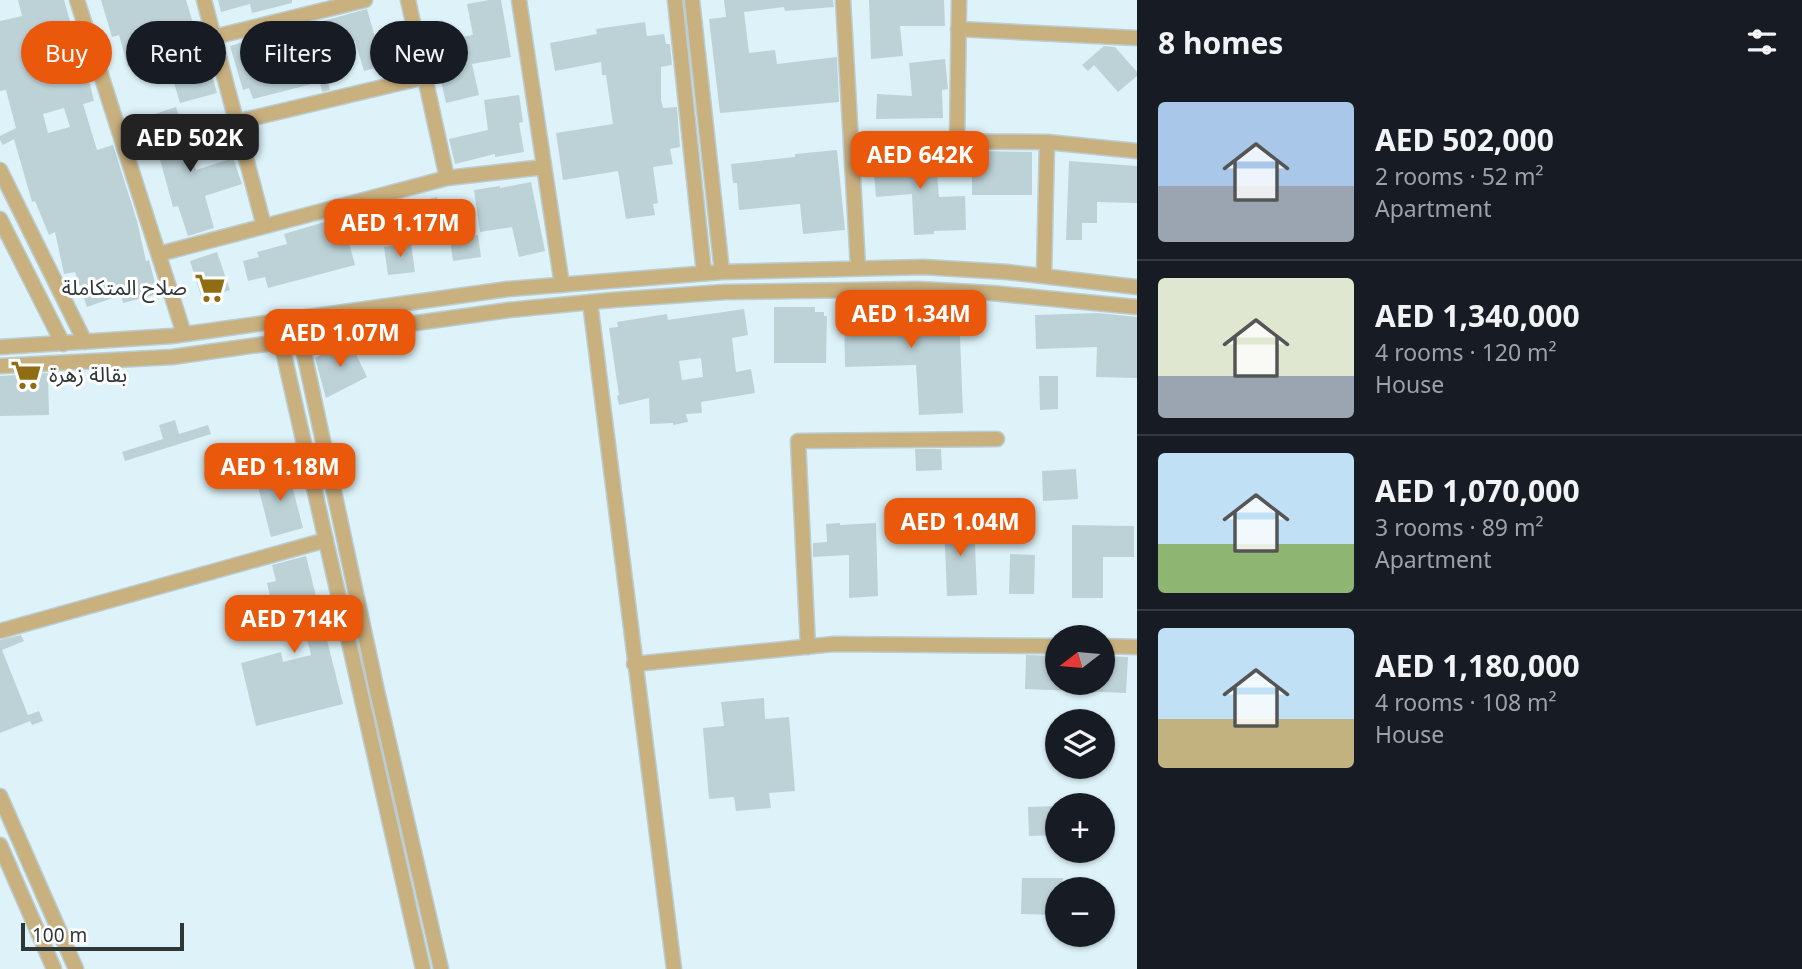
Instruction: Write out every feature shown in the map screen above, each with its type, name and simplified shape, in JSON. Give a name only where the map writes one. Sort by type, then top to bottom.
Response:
[{"type":"street","points":[[77,0],[184,334]]},
{"type":"street","points":[[204,0],[210,21]]},
{"type":"street","points":[[226,34],[365,0]]},
{"type":"street","points":[[408,0],[413,21]]},
{"type":"street","points":[[519,0],[562,285]]},
{"type":"street","points":[[675,0],[704,273]]},
{"type":"street","points":[[692,0],[722,272]]},
{"type":"street","points":[[843,0],[858,267]]},
{"type":"street","points":[[957,142],[959,0]]},
{"type":"street","points":[[958,29],[1137,38]]},
{"type":"street","points":[[226,83],[264,226]]},
{"type":"street","points":[[236,122],[399,84]]},
{"type":"street","points":[[426,84],[447,178]]},
{"type":"street","points":[[851,141],[1047,142],[1137,151]]},
{"type":"street","points":[[1044,276],[1047,142]]},
{"type":"street","points":[[159,254],[447,178],[544,167]]},
{"type":"street","points":[[0,170],[85,342]]},
{"type":"street","points":[[0,219],[63,344]]},
{"type":"street","points":[[0,347],[184,334],[508,289],[722,272],[923,267],[1044,276],[1137,287]]},
{"type":"street","points":[[0,366],[172,357],[509,310],[725,292],[918,289],[1137,307]]},
{"type":"street","points":[[590,302],[674,969]]},
{"type":"street","points":[[301,339],[377,691],[441,969]]},
{"type":"street","points":[[281,342],[423,969]]},
{"type":"street","points":[[808,647],[798,441],[997,439]]},
{"type":"street","points":[[0,631],[326,540]]},
{"type":"street","points":[[634,664],[834,644],[1045,646]]},
{"type":"street","points":[[1115,646],[1137,647]]},
{"type":"street","points":[[0,796],[76,969]]},
{"type":"street","points":[[0,845],[54,969]]},
{"type":"building","points":[[18,0],[64,0],[70,21],[21,21],[21,84],[90,84],[94,101],[83,104],[97,150],[113,145],[158,294],[123,303],[121,295],[87,307],[75,272],[64,274],[55,232],[49,235],[35,201],[32,202],[14,139],[3,145],[0,140],[0,136],[16,128],[6,90],[0,91],[0,21],[22,16]],"holes":[[[64,108],[70,127],[48,133],[43,114]]]},
{"type":"building","points":[[101,0],[186,0],[192,21],[126,21],[126,60],[119,35],[112,37],[112,21],[107,21]]},
{"type":"building","points":[[218,0],[292,0],[292,3],[252,13],[250,4],[221,12]]},
{"type":"building","points":[[501,0],[511,57],[472,64],[479,95],[446,103],[442,84],[468,84],[468,36],[473,35],[467,4]]},
{"type":"building","points":[[724,0],[833,0],[834,7],[785,11],[784,7],[744,12],[749,53],[775,50],[777,64],[837,57],[839,102],[720,113],[709,19],[726,17]]},
{"type":"building","points":[[869,0],[944,0],[945,26],[900,26],[903,56],[871,59]]},
{"type":"building","points":[[367,9],[370,21],[370,69],[364,71],[356,44],[356,21],[323,21]]},
{"type":"building","points":[[645,22],[647,36],[664,34],[666,44],[670,44],[672,65],[661,67],[661,100],[663,108],[677,107],[680,147],[670,149],[673,164],[653,167],[658,203],[653,204],[655,215],[626,219],[618,171],[563,180],[556,133],[613,124],[606,75],[602,75],[601,62],[555,71],[550,43],[597,34],[596,29]]},
{"type":"building","points":[[240,43],[240,80],[230,46]]},
{"type":"building","points":[[1104,46],[1115,47],[1137,72],[1137,76],[1118,92],[1094,65],[1088,71],[1082,65]]},
{"type":"building","points":[[945,59],[948,89],[942,90],[943,118],[876,119],[877,94],[912,96],[909,63]]},
{"type":"building","points":[[174,84],[214,84],[217,93],[180,103]]},
{"type":"building","points":[[241,84],[312,84],[253,99],[249,88],[243,90]]},
{"type":"building","points":[[320,84],[329,84],[330,90],[322,92]]},
{"type":"building","points":[[519,95],[523,122],[519,123],[524,152],[495,157],[495,154],[455,164],[449,139],[488,130],[484,100]]},
{"type":"building","points":[[176,107],[196,170],[233,158],[242,184],[205,196],[214,228],[188,236],[178,206],[173,207],[156,145],[161,143],[152,115]]},
{"type":"building","points":[[837,150],[845,230],[803,234],[800,204],[739,210],[737,183],[733,183],[731,164]]},
{"type":"building","points":[[890,151],[935,151],[939,197],[965,196],[966,230],[914,235],[912,194],[876,197],[873,160],[891,158]]},
{"type":"building","points":[[972,151],[1032,152],[1032,195],[972,195]]},
{"type":"building","points":[[1069,161],[1137,166],[1137,203],[1097,202],[1097,223],[1082,223],[1082,240],[1066,240]]},
{"type":"building","points":[[531,182],[545,251],[519,257],[512,227],[480,232],[474,190]]},
{"type":"building","points":[[437,197],[446,234],[418,241],[408,205]]},
{"type":"building","points":[[342,217],[355,265],[268,288],[265,277],[248,281],[243,261],[259,257],[257,252],[287,244],[284,234]]},
{"type":"building","points":[[478,235],[481,257],[453,261],[450,239]]},
{"type":"building","points":[[411,243],[415,272],[388,275],[384,247]]},
{"type":"building","points":[[217,252],[230,290],[202,299],[190,261]]},
{"type":"building","points":[[774,307],[815,307],[815,312],[824,312],[824,316],[827,316],[826,363],[774,363]]},
{"type":"building","points":[[939,308],[959,311],[963,413],[919,415],[916,365],[845,367],[844,309]]},
{"type":"building","points":[[744,309],[748,335],[732,338],[736,372],[751,369],[755,393],[701,402],[702,413],[686,414],[688,422],[673,425],[650,424],[649,398],[619,405],[609,328],[618,327],[617,322],[667,314],[668,320]],"holes":[[[701,358],[703,377],[682,380],[679,361]]]},
{"type":"building","points":[[1098,313],[1137,317],[1137,378],[1096,377],[1097,347],[1036,349],[1035,315]]},
{"type":"building","points":[[350,342],[367,377],[326,398],[315,358]]},
{"type":"building","points":[[48,373],[49,415],[0,416],[0,376]]},
{"type":"building","points":[[1039,376],[1058,376],[1058,409],[1040,410]]},
{"type":"building","points":[[175,420],[179,434],[208,425],[211,434],[125,461],[122,452],[163,439],[159,425]]},
{"type":"building","points":[[915,449],[941,449],[942,470],[916,471]]},
{"type":"building","points":[[1076,469],[1078,499],[1043,501],[1042,471]]},
{"type":"building","points":[[288,470],[303,528],[271,537],[256,479]]},
{"type":"building","points":[[974,520],[977,595],[947,596],[944,521]]},
{"type":"building","points":[[876,523],[878,596],[849,598],[849,555],[813,557],[813,543],[827,542],[826,524]]},
{"type":"building","points":[[1072,525],[1134,526],[1134,557],[1103,557],[1103,598],[1072,598]]},
{"type":"building","points":[[1010,554],[1035,555],[1034,594],[1009,594]]},
{"type":"building","points":[[306,556],[343,704],[256,726],[241,663],[281,652],[283,662],[311,655],[304,627],[288,631],[280,598],[271,600],[267,583],[276,581],[272,565]]},
{"type":"building","points":[[21,635],[24,641],[2,650],[28,715],[39,711],[43,721],[32,725],[30,721],[0,733],[0,640]]},
{"type":"building","points":[[1026,655],[1045,656],[1045,690],[1025,689]]},
{"type":"building","points":[[1115,656],[1128,657],[1126,693],[1115,693]]},
{"type":"building","points":[[764,698],[765,719],[789,717],[795,791],[769,793],[771,808],[736,811],[734,797],[709,799],[703,728],[724,726],[721,702]]},
{"type":"building","points":[[1045,806],[1045,835],[1029,836],[1028,807]]},
{"type":"building","points":[[1022,878],[1045,878],[1045,915],[1021,914]]},
{"type":"place","name":"صلاح المتكاملة","points":[[210,288]]},
{"type":"place","name":"بقالة زهرة","points":[[26,375]]}]
